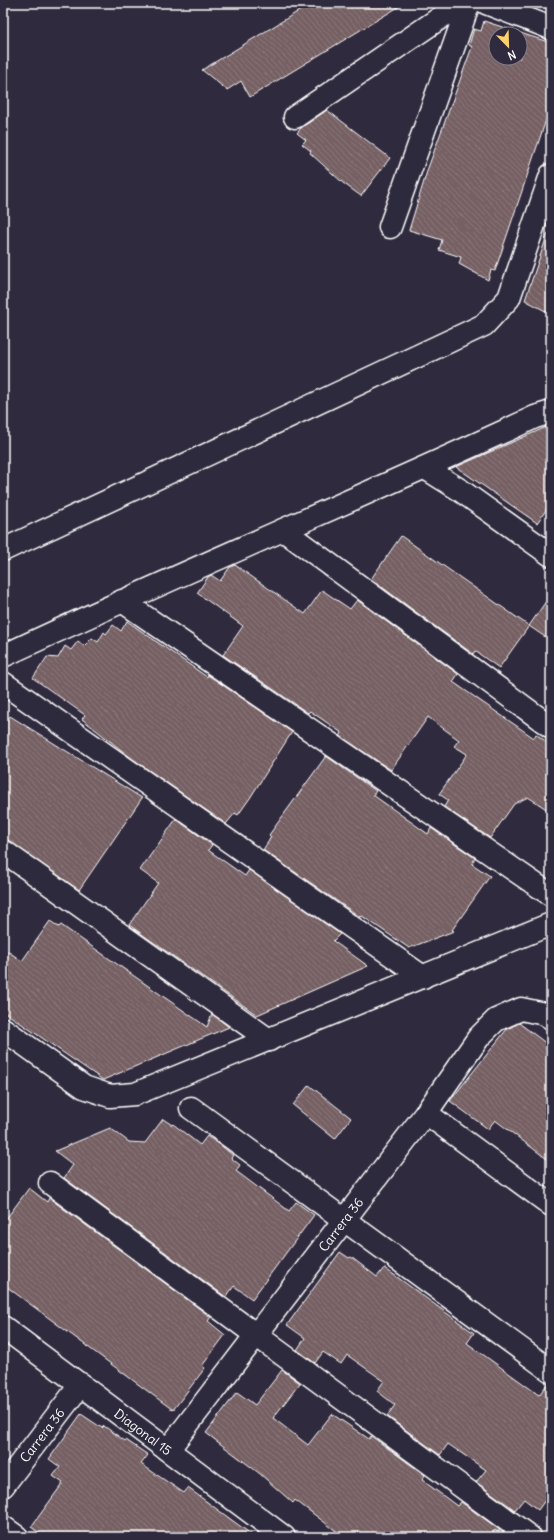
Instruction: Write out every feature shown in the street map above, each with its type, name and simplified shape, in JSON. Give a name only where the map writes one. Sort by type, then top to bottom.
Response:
[{"type":"street","points":[[295,117],[462,3]]},
{"type":"street","points":[[390,227],[469,3]]},
{"type":"street","points":[[486,3],[551,28]]},
{"type":"street","points":[[3,550],[484,325],[509,298],[551,175]]},
{"type":"street","points":[[3,656],[122,601],[425,468],[535,417],[551,412]]},
{"type":"street","points":[[425,468],[460,490],[551,555]]},
{"type":"street","points":[[283,530],[551,727]]},
{"type":"street","points":[[122,601],[551,895]]},
{"type":"street","points":[[3,684],[422,977]]},
{"type":"street","points":[[3,851],[269,1040]]},
{"type":"street","points":[[3,1029],[84,1087],[110,1096],[135,1094],[551,924]]},
{"type":"street","name":"Carrera 36","points":[[168,1450],[426,1113],[479,1037],[496,1020],[521,1009],[545,1014],[551,1018]]},
{"type":"street","points":[[191,1108],[551,1371]]},
{"type":"street","points":[[426,1113],[551,1205]]},
{"type":"street","points":[[50,1183],[530,1537]]},
{"type":"street","name":"Diagonal 15","points":[[3,1327],[284,1537]]},
{"type":"street","name":"Carrera 36","points":[[3,1486],[81,1384]]},
{"type":"street","points":[[3,1527],[17,1537]]},
{"type":"building","points":[[312,3],[405,3],[250,97],[241,81],[227,90],[202,70]]},
{"type":"building","points":[[484,21],[499,26],[488,26],[488,66],[528,66],[528,35],[551,43],[551,105],[495,271],[491,270],[488,280],[459,264],[461,257],[439,250],[442,240],[409,230],[428,168],[472,47],[469,45],[474,29],[481,31]]},
{"type":"building","points":[[327,110],[390,158],[361,196],[343,183],[310,153],[311,151],[302,144],[306,140],[297,133],[301,128]]},
{"type":"building","points":[[548,233],[551,234],[551,314],[525,300]]},
{"type":"building","points":[[551,425],[551,503],[537,523],[456,467]]},
{"type":"building","points":[[401,536],[529,626],[499,668],[475,651],[473,654],[371,579]]},
{"type":"building","points":[[235,565],[305,614],[322,590],[350,609],[357,600],[458,674],[453,682],[534,738],[536,734],[551,745],[551,812],[528,797],[514,804],[490,838],[444,807],[448,800],[439,794],[467,754],[454,746],[459,740],[428,717],[391,770],[340,736],[342,733],[310,711],[308,713],[223,655],[243,626],[197,593],[208,577],[211,575],[220,581],[230,567]]},
{"type":"building","points":[[551,594],[551,641],[529,626]]},
{"type":"building","points":[[127,621],[207,677],[208,675],[292,732],[238,815],[235,813],[226,824],[134,760],[82,719],[85,715],[33,678],[47,657],[58,658],[65,646],[71,650],[78,641],[84,646],[92,638],[98,642],[104,632],[106,634],[113,625],[121,631]]},
{"type":"building","points":[[10,716],[142,798],[79,890],[3,837],[3,726]]},
{"type":"building","points":[[326,756],[376,791],[373,795],[428,834],[431,828],[475,858],[472,864],[490,876],[452,930],[454,931],[409,948],[362,916],[360,917],[263,850],[271,837],[269,835]]},
{"type":"building","points":[[176,819],[212,845],[208,850],[245,876],[249,870],[340,934],[333,941],[368,966],[257,1015],[129,925],[158,883],[140,870]]},
{"type":"building","points":[[50,921],[59,927],[61,925],[207,1027],[212,1014],[229,1027],[103,1080],[3,1011],[3,948],[22,961]]},
{"type":"building","points":[[519,1023],[551,1047],[551,1162],[495,1120],[488,1129],[450,1101],[507,1029]]},
{"type":"building","points":[[309,1085],[351,1118],[335,1139],[293,1105]]},
{"type":"building","points":[[163,1119],[172,1125],[173,1124],[200,1145],[207,1136],[219,1144],[233,1155],[231,1158],[240,1165],[236,1171],[289,1211],[296,1202],[314,1215],[252,1299],[234,1286],[226,1297],[64,1178],[73,1165],[55,1151],[110,1128],[129,1142],[145,1143]]},
{"type":"building","points":[[29,1188],[47,1202],[49,1198],[211,1317],[208,1321],[225,1335],[202,1366],[205,1368],[173,1410],[3,1284],[3,1223]]},
{"type":"building","points":[[340,1252],[349,1258],[351,1257],[377,1277],[384,1268],[397,1277],[474,1333],[467,1343],[539,1395],[548,1383],[551,1383],[551,1492],[538,1510],[524,1499],[515,1510],[476,1482],[486,1470],[448,1444],[440,1455],[387,1416],[395,1405],[377,1391],[384,1381],[347,1355],[341,1364],[323,1352],[315,1363],[297,1350],[305,1338],[287,1325]]},
{"type":"building","points":[[282,1370],[300,1383],[273,1418],[308,1445],[332,1414],[369,1439],[371,1436],[425,1475],[422,1480],[457,1506],[461,1502],[500,1530],[498,1532],[495,1530],[488,1537],[344,1537],[295,1500],[293,1503],[259,1473],[206,1433],[237,1392],[255,1405]]},
{"type":"building","points":[[81,1414],[102,1428],[104,1426],[148,1455],[141,1464],[184,1493],[188,1488],[255,1537],[45,1537],[31,1527],[63,1483],[53,1476],[60,1467],[49,1459]]}]
